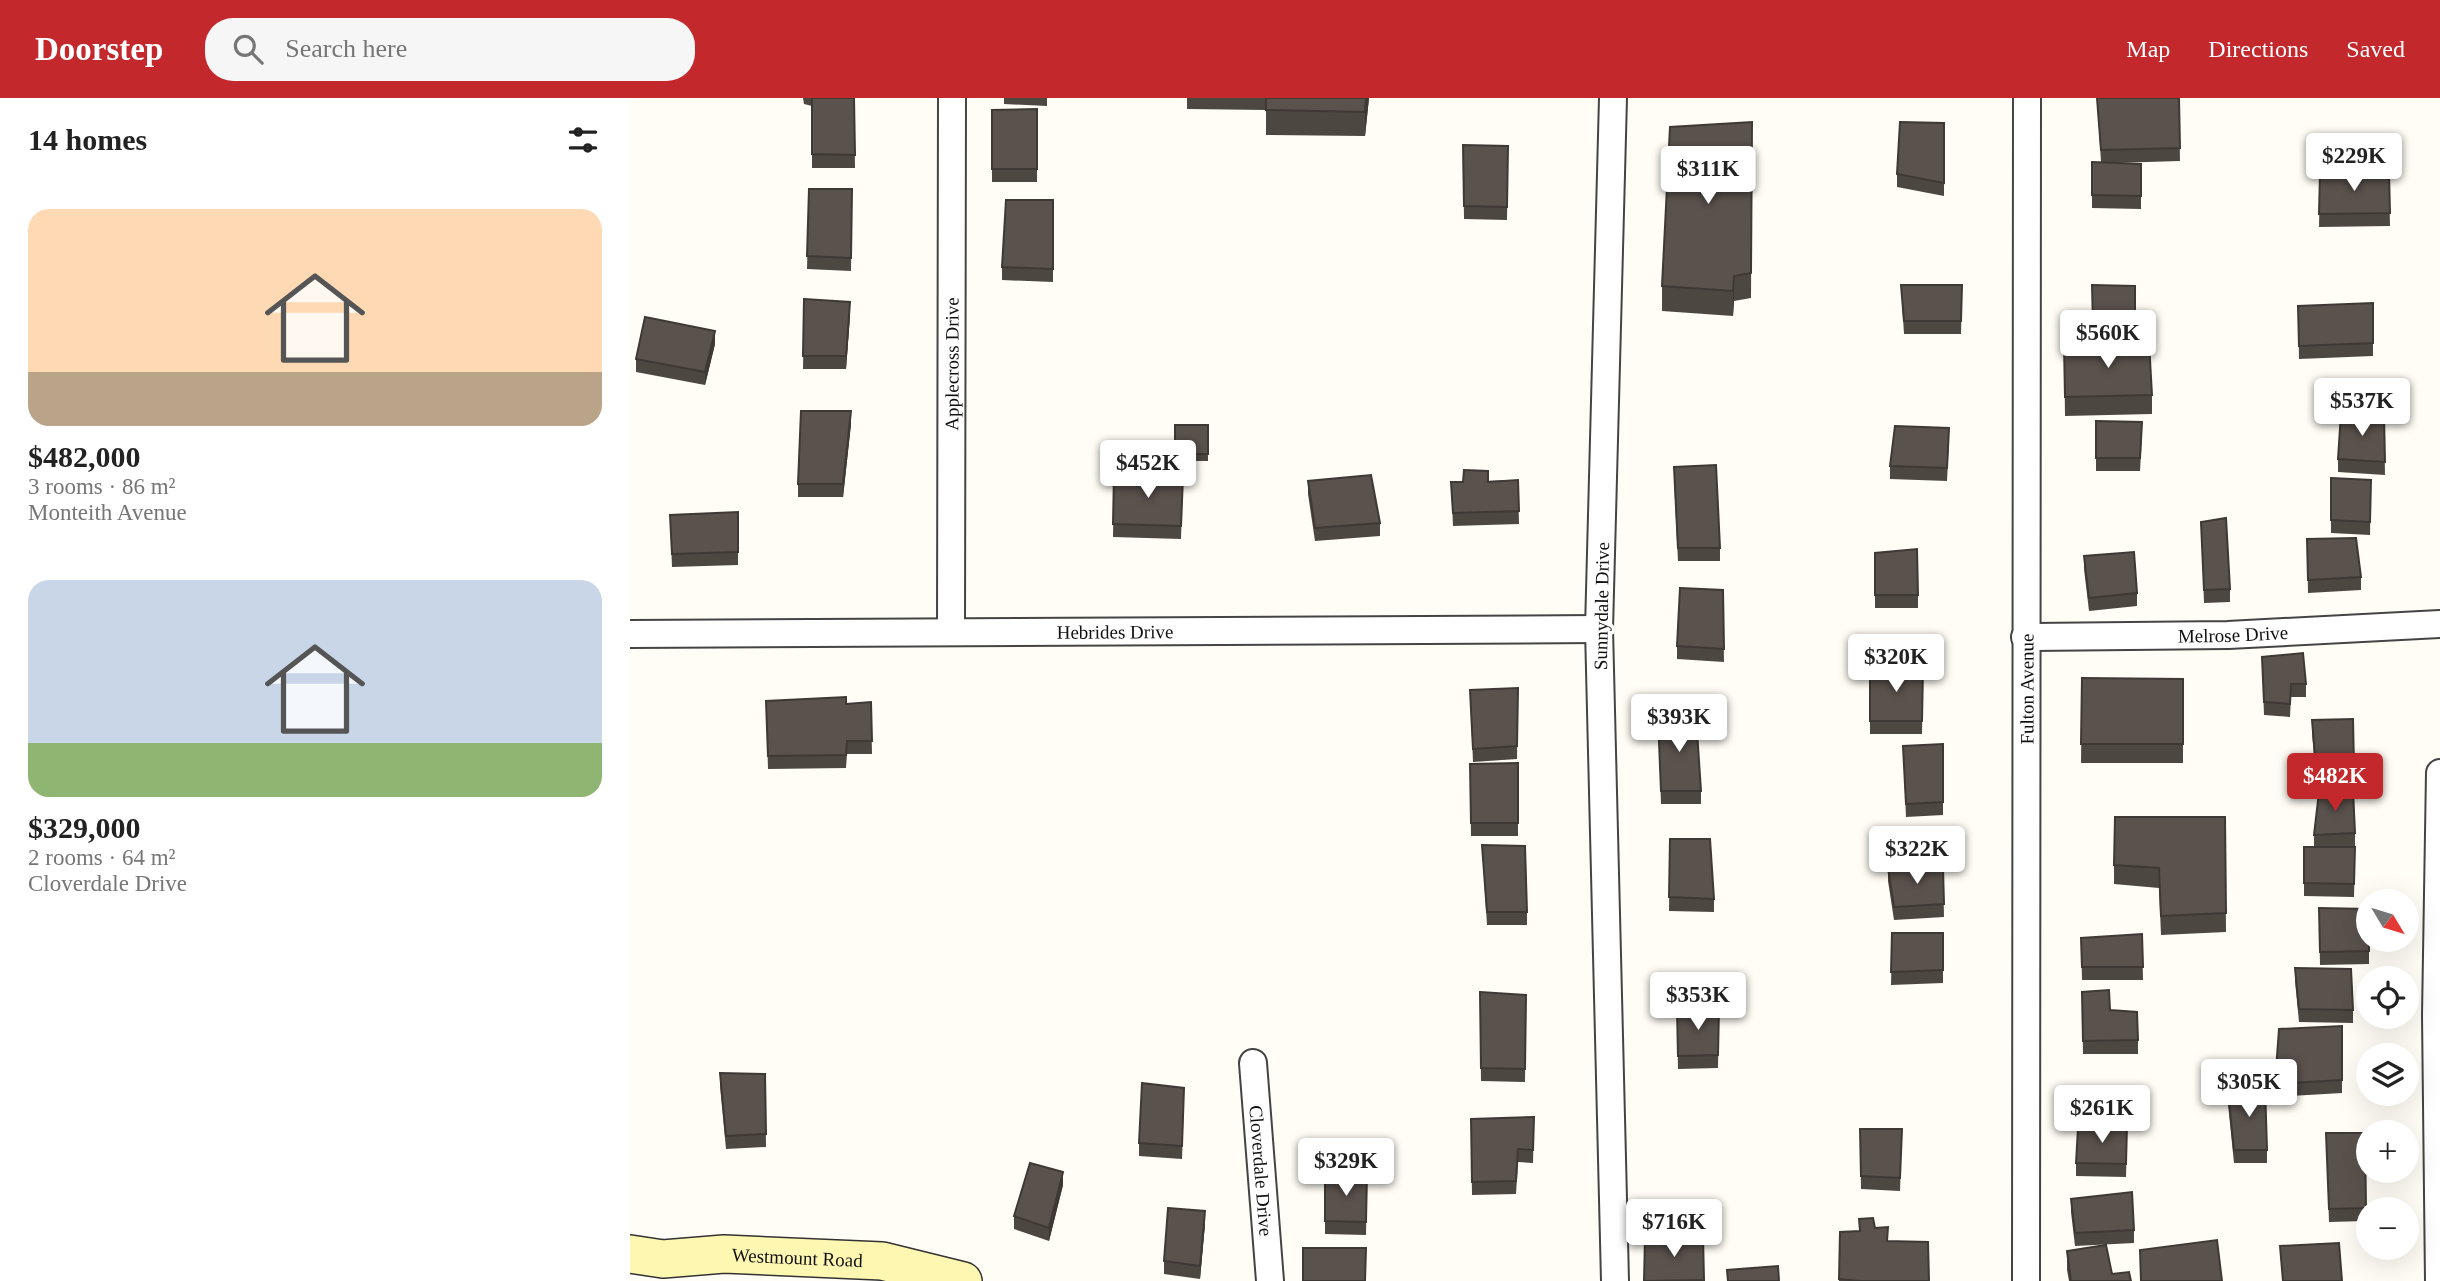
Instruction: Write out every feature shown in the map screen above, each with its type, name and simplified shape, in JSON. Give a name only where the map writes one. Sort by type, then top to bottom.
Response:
[{"type":"main road","name":"Westmount Road","points":[[630,1254],[663,1259],[724,1254],[882,1261],[963,1281]]},
{"type":"street","name":"Applecross Drive","points":[[951,630],[952,98]]},
{"type":"street","name":"Sunnydale Drive","points":[[1613,98],[1599,629],[1615,1281]]},
{"type":"street","name":"Fulton Avenue","points":[[2026,1281],[2027,98]]},
{"type":"street","name":"Melrose Drive","points":[[2025,637],[2228,635],[2440,624]]},
{"type":"street","name":"Hebrides Drive","points":[[630,634],[951,630],[1599,629]]},
{"type":"street","points":[[2439,1281],[2436,1016],[2440,773]]},
{"type":"street","name":"Cloverdale Drive","points":[[1254,1063],[1270,1281]]},
{"type":"building","points":[[812,98],[854,98],[855,155],[812,154]]},
{"type":"building","points":[[1266,98],[1366,98],[1365,112],[1266,110]]},
{"type":"building","points":[[2097,98],[2179,98],[2180,148],[2101,150]]},
{"type":"building","points":[[1037,109],[1037,169],[992,169],[992,110]]},
{"type":"building","points":[[1752,122],[1751,273],[1734,276],[1733,291],[1662,286],[1670,127]]},
{"type":"building","points":[[1900,122],[1944,123],[1944,183],[1897,174]]},
{"type":"building","points":[[1463,145],[1508,146],[1507,207],[1464,206]]},
{"type":"building","points":[[2092,162],[2141,164],[2141,196],[2092,195]]},
{"type":"building","points":[[2320,173],[2389,173],[2390,213],[2319,214]]},
{"type":"building","points":[[809,189],[852,189],[851,258],[807,256]]},
{"type":"building","points":[[1006,200],[1053,200],[1053,269],[1002,267]]},
{"type":"building","points":[[1901,285],[1962,285],[1961,321],[1904,321]]},
{"type":"building","points":[[2092,285],[2135,286],[2135,326],[2093,324]]},
{"type":"building","points":[[804,299],[850,302],[846,356],[803,356]]},
{"type":"building","points":[[2373,303],[2373,343],[2299,346],[2298,306]]},
{"type":"building","points":[[645,317],[715,331],[705,372],[636,359]]},
{"type":"building","points":[[2149,342],[2152,395],[2065,397],[2064,344]]},
{"type":"building","points":[[801,411],[851,411],[843,484],[798,484]]},
{"type":"building","points":[[2341,413],[2384,416],[2385,462],[2338,459]]},
{"type":"building","points":[[2096,421],[2142,422],[2140,458],[2096,458]]},
{"type":"building","points":[[1175,425],[1208,425],[1208,454],[1175,454]]},
{"type":"building","points":[[1895,426],[1949,428],[1947,468],[1890,466]]},
{"type":"building","points":[[1716,465],[1720,548],[1678,548],[1674,467]]},
{"type":"building","points":[[1464,470],[1488,471],[1488,482],[1518,480],[1519,511],[1453,513],[1451,482],[1463,482]]},
{"type":"building","points":[[1114,474],[1183,476],[1181,526],[1113,524]]},
{"type":"building","points":[[1371,475],[1380,523],[1315,528],[1308,481]]},
{"type":"building","points":[[2331,478],[2371,480],[2370,522],[2331,520]]},
{"type":"building","points":[[738,512],[738,552],[672,554],[670,515]]},
{"type":"building","points":[[2226,518],[2230,589],[2204,590],[2201,522]]},
{"type":"building","points":[[2356,538],[2361,577],[2308,580],[2307,539]]},
{"type":"building","points":[[1917,549],[1918,595],[1875,595],[1875,553]]},
{"type":"building","points":[[2134,552],[2137,593],[2089,598],[2084,556]]},
{"type":"building","points":[[1680,588],[1723,590],[1724,649],[1677,646]]},
{"type":"building","points":[[2303,653],[2306,684],[2291,684],[2290,704],[2264,702],[2262,657]]},
{"type":"building","points":[[1870,668],[1923,668],[1922,721],[1870,721]]},
{"type":"building","points":[[2082,678],[2183,679],[2183,744],[2081,744]]},
{"type":"building","points":[[1518,688],[1517,746],[1473,749],[1470,690]]},
{"type":"building","points":[[846,697],[846,704],[871,702],[872,741],[847,741],[846,755],[768,756],[766,701]]},
{"type":"building","points":[[1696,716],[1701,791],[1661,791],[1658,717]]},
{"type":"building","points":[[2353,719],[2354,767],[2316,767],[2312,720]]},
{"type":"building","points":[[1943,744],[1943,802],[1906,804],[1903,746]]},
{"type":"building","points":[[1518,763],[1518,823],[1471,823],[1470,764]]},
{"type":"building","points":[[2353,790],[2355,833],[2314,835],[2319,792]]},
{"type":"building","points":[[2115,817],[2225,817],[2226,913],[2161,916],[2159,868],[2114,865]]},
{"type":"building","points":[[1670,839],[1710,839],[1714,899],[1669,897]]},
{"type":"building","points":[[1482,845],[1525,846],[1527,912],[1487,912]]},
{"type":"building","points":[[2304,847],[2355,847],[2354,884],[2304,883]]},
{"type":"building","points":[[1888,868],[1943,868],[1944,904],[1894,907]]},
{"type":"building","points":[[2319,908],[2356,909],[2356,951],[2320,952]]},
{"type":"building","points":[[1892,933],[1943,933],[1943,970],[1891,972]]},
{"type":"building","points":[[2142,934],[2143,967],[2082,967],[2081,938]]},
{"type":"building","points":[[2295,968],[2351,969],[2353,1010],[2299,1009]]},
{"type":"building","points":[[2109,990],[2110,1010],[2137,1012],[2138,1040],[2083,1041],[2082,992]]},
{"type":"building","points":[[1480,992],[1526,995],[1525,1069],[1481,1068]]},
{"type":"building","points":[[1719,1008],[1718,1055],[1678,1056],[1677,1009]]},
{"type":"building","points":[[2342,1026],[2342,1080],[2275,1084],[2279,1029]]},
{"type":"building","points":[[720,1073],[765,1074],[766,1134],[726,1136]]},
{"type":"building","points":[[1142,1083],[1184,1088],[1182,1146],[1139,1143]]},
{"type":"building","points":[[2265,1086],[2267,1150],[2234,1150],[2228,1091]]},
{"type":"building","points":[[1534,1117],[1533,1150],[1518,1149],[1516,1181],[1472,1182],[1471,1119]]},
{"type":"building","points":[[2127,1125],[2126,1164],[2076,1163],[2078,1128]]},
{"type":"building","points":[[1860,1129],[1902,1129],[1900,1178],[1861,1176]]},
{"type":"building","points":[[2326,1133],[2356,1133],[2356,1183],[2366,1183],[2366,1197],[2356,1197],[2356,1208],[2329,1209]]},
{"type":"building","points":[[1030,1163],[1063,1172],[1049,1228],[1014,1216]]},
{"type":"building","points":[[1367,1174],[1366,1222],[1325,1221],[1325,1175]]},
{"type":"building","points":[[2132,1192],[2134,1230],[2075,1233],[2071,1199]]},
{"type":"building","points":[[1168,1208],[1205,1211],[1200,1266],[1164,1261]]},
{"type":"building","points":[[1873,1218],[1875,1228],[1888,1227],[1887,1241],[1928,1242],[1929,1281],[1839,1279],[1840,1232],[1860,1231],[1859,1219]]},
{"type":"building","points":[[1703,1235],[1704,1280],[1644,1281],[1645,1238]]},
{"type":"building","points":[[2217,1240],[2222,1281],[2141,1281],[2140,1250]]},
{"type":"building","points":[[2339,1243],[2342,1281],[2283,1281],[2280,1246]]},
{"type":"building","points":[[2106,1245],[2112,1274],[2129,1272],[2131,1281],[2071,1281],[2067,1251]]},
{"type":"building","points":[[1303,1248],[1366,1248],[1365,1281],[1303,1281]]},
{"type":"building","points":[[1778,1266],[1779,1281],[1728,1281],[1727,1270]]}]
